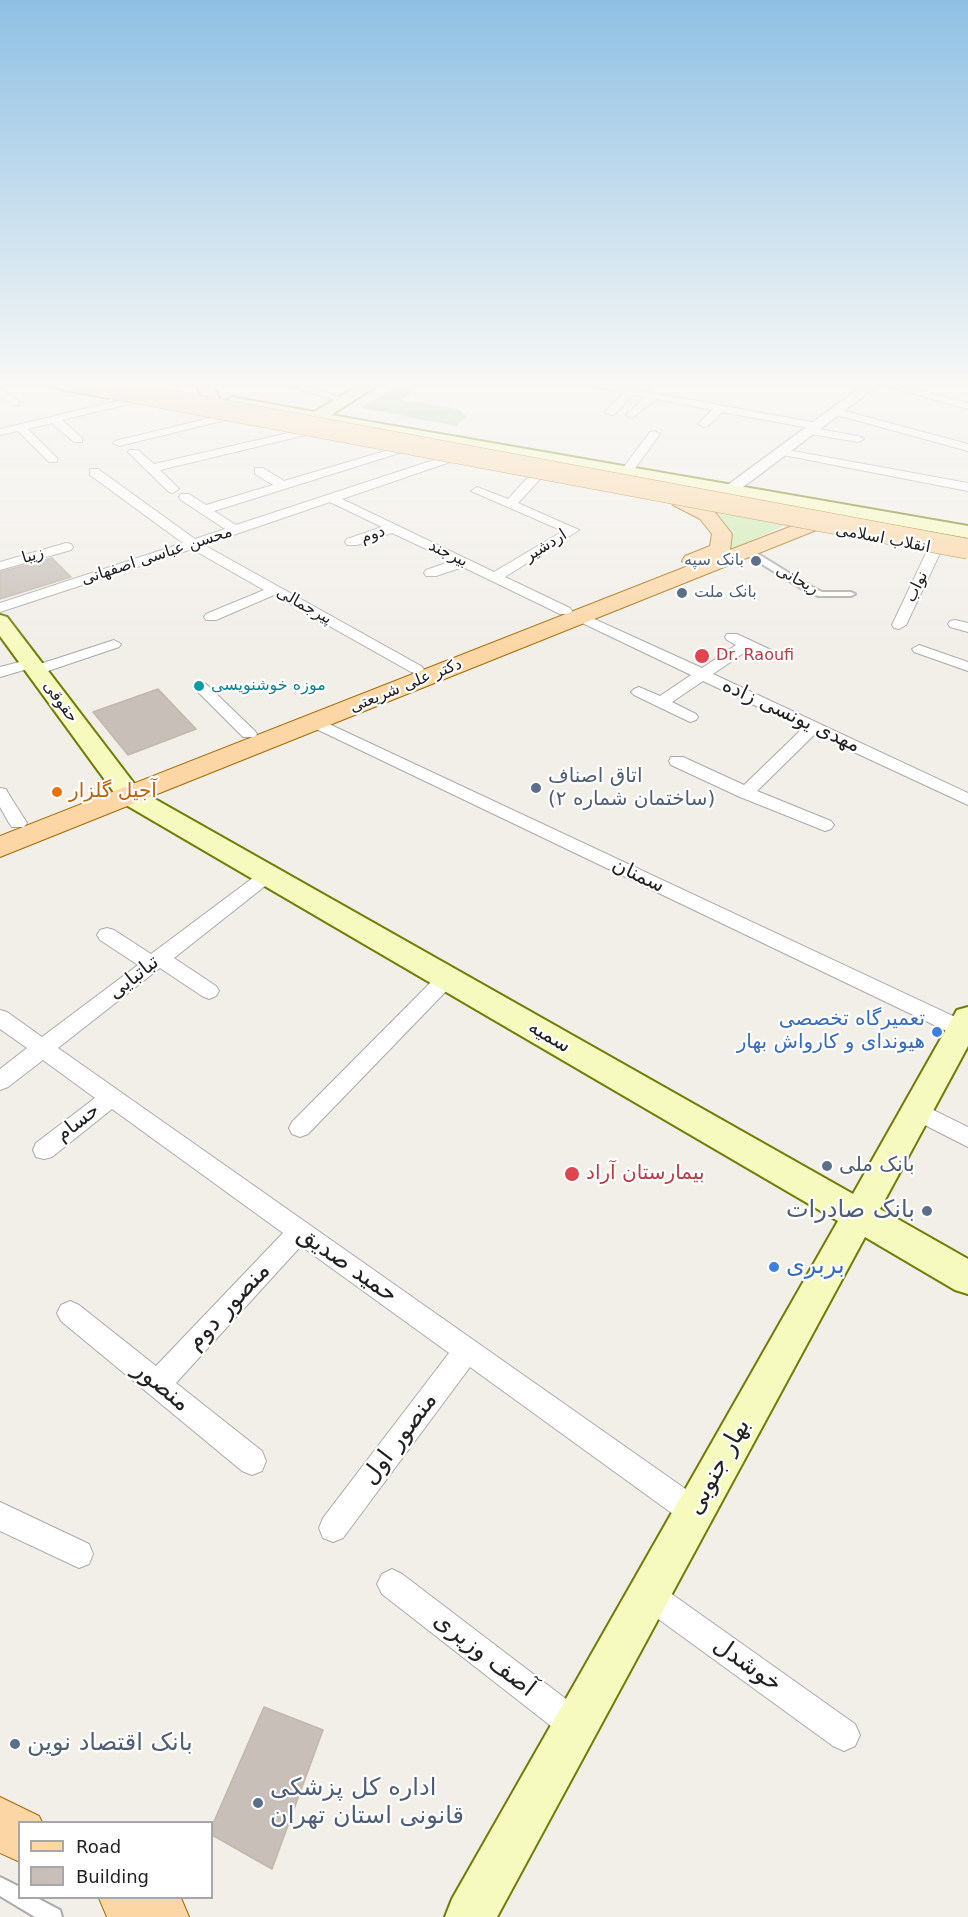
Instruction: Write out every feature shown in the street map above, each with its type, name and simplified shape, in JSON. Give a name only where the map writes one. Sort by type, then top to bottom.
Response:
[{"type":"main road","name":"انقلاب اسلامی","points":[[530,472],[968,555]]},
{"type":"main road","points":[[559,472],[968,549]]},
{"type":"main road","points":[[595,472],[968,541]]},
{"type":"main road","name":"انقلاب اسلامی","points":[[635,472],[968,532]]},
{"type":"main road","name":"دکتر علی شریعتی","points":[[9,827],[125,790],[314,722],[573,614],[720,549],[723,539],[718,526],[708,515],[680,501]]},
{"type":"main road","points":[[803,503],[815,513],[812,525]]},
{"type":"main road","name":"دکتر علی شریعتی","points":[[0,847],[249,734],[416,669],[747,551],[812,525]]},
{"type":"main road","name":"حقوقی","points":[[1,622],[125,790]]},
{"type":"main road","name":"سمیه","points":[[125,790],[268,875],[968,1278]]},
{"type":"main road","name":"بهار جنوبی","points":[[471,1917],[965,1023]]},
{"type":"main road","points":[[0,1824],[18,1834]]},
{"type":"main road","points":[[129,1899],[161,1917]]},
{"type":"street","name":"پیرجمالی","points":[[95,472],[193,544],[416,669]]},
{"type":"street","points":[[156,472],[173,489]]},
{"type":"street","points":[[261,472],[282,486]]},
{"type":"street","points":[[204,510],[325,472]]},
{"type":"street","name":"محسن عباسی اصفهانی","points":[[1,622],[193,544],[408,472]]},
{"type":"street","points":[[730,490],[754,472]]},
{"type":"street","points":[[866,472],[889,478],[965,487],[968,474]]},
{"type":"street","points":[[510,505],[538,474]]},
{"type":"street","name":"اردشیر","points":[[477,491],[573,530],[495,577]]},
{"type":"street","points":[[185,497],[235,530]]},
{"type":"street","name":"بیرجند","points":[[331,498],[573,614]]},
{"type":"street","name":"دوم","points":[[352,542],[393,528]]},
{"type":"street","name":"زیبا","points":[[0,566],[66,547]]},
{"type":"street","name":"نواب","points":[[898,625],[935,549]]},
{"type":"street","points":[[431,573],[463,562]]},
{"type":"street","points":[[211,617],[275,590]]},
{"type":"street","name":"مهدی یونسی زاده","points":[[573,614],[968,800]]},
{"type":"street","points":[[732,637],[766,653]]},
{"type":"street","points":[[0,672],[34,667],[114,644]]},
{"type":"street","points":[[662,702],[747,644]]},
{"type":"street","points":[[919,649],[968,668]]},
{"type":"street","points":[[201,687],[249,734]]},
{"type":"street","points":[[639,692],[690,717]]},
{"type":"street","name":"سمنان","points":[[314,722],[965,1023]]},
{"type":"street","points":[[746,793],[813,727]]},
{"type":"street","points":[[677,760],[746,793],[825,825]]},
{"type":"street","points":[[0,794],[9,827]]},
{"type":"street","name":"تباتبایی","points":[[0,1081],[268,875]]},
{"type":"street","points":[[107,935],[209,992]]},
{"type":"street","points":[[300,1128],[447,978]]},
{"type":"street","name":"حمید صدیق","points":[[0,1018],[694,1512]]},
{"type":"street","name":"حسام","points":[[44,1150],[112,1097]]},
{"type":"street","points":[[917,1111],[968,1138]]},
{"type":"street","name":"منصور دوم","points":[[158,1383],[300,1231]]},
{"type":"street","name":"منصور","points":[[70,1313],[252,1461]]},
{"type":"street","name":"منصور اول","points":[[333,1528],[467,1350]]},
{"type":"street","points":[[0,1516],[79,1554]]},
{"type":"street","name":"آصف وزیری","points":[[392,1584],[576,1726]]},
{"type":"street","name":"خوشدل","points":[[649,1595],[844,1735]]},
{"type":"lane","name":"ریحانی","points":[[747,551],[807,588],[821,594],[850,594]]},
{"type":"lane","points":[[0,1886],[18,1897]]},
{"type":"lane","points":[[22,1899],[53,1917]]},
{"type":"green space","points":[[703,508],[788,524],[728,551]]},
{"type":"building","points":[[52,558],[71,577],[0,599],[0,572]]},
{"type":"building","points":[[158,689],[196,729],[128,755],[93,712]]},
{"type":"building","points":[[264,1707],[323,1730],[272,1869],[213,1836],[213,1824]]},
{"type":"place","name":"بانک سپه","points":[[756,561]]},
{"type":"place","name":"بانک ملت","points":[[682,593]]},
{"type":"place","name":"Dr. Raoufi","points":[[702,656]]},
{"type":"place","name":"موزه خوشنویسی","points":[[199,686]]},
{"type":"place","name":"اتاق اصناف (ساختمان شماره ۲)","points":[[536,788]]},
{"type":"place","name":"آجیل گلزار","points":[[57,792]]},
{"type":"place","name":"تعمیرگاه تخصصی هیوندای و کارواش بهار","points":[[937,1032]]},
{"type":"place","name":"بانک ملی","points":[[827,1166]]},
{"type":"place","name":"بیمارستان آراد","points":[[572,1174]]},
{"type":"place","name":"بانک صادرات","points":[[927,1211]]},
{"type":"place","name":"بربری","points":[[774,1267]]},
{"type":"place","name":"بانک اقتصاد نوین","points":[[15,1744]]},
{"type":"place","name":"اداره کل پزشکی قانونی استان تهران","points":[[258,1803]]}]
